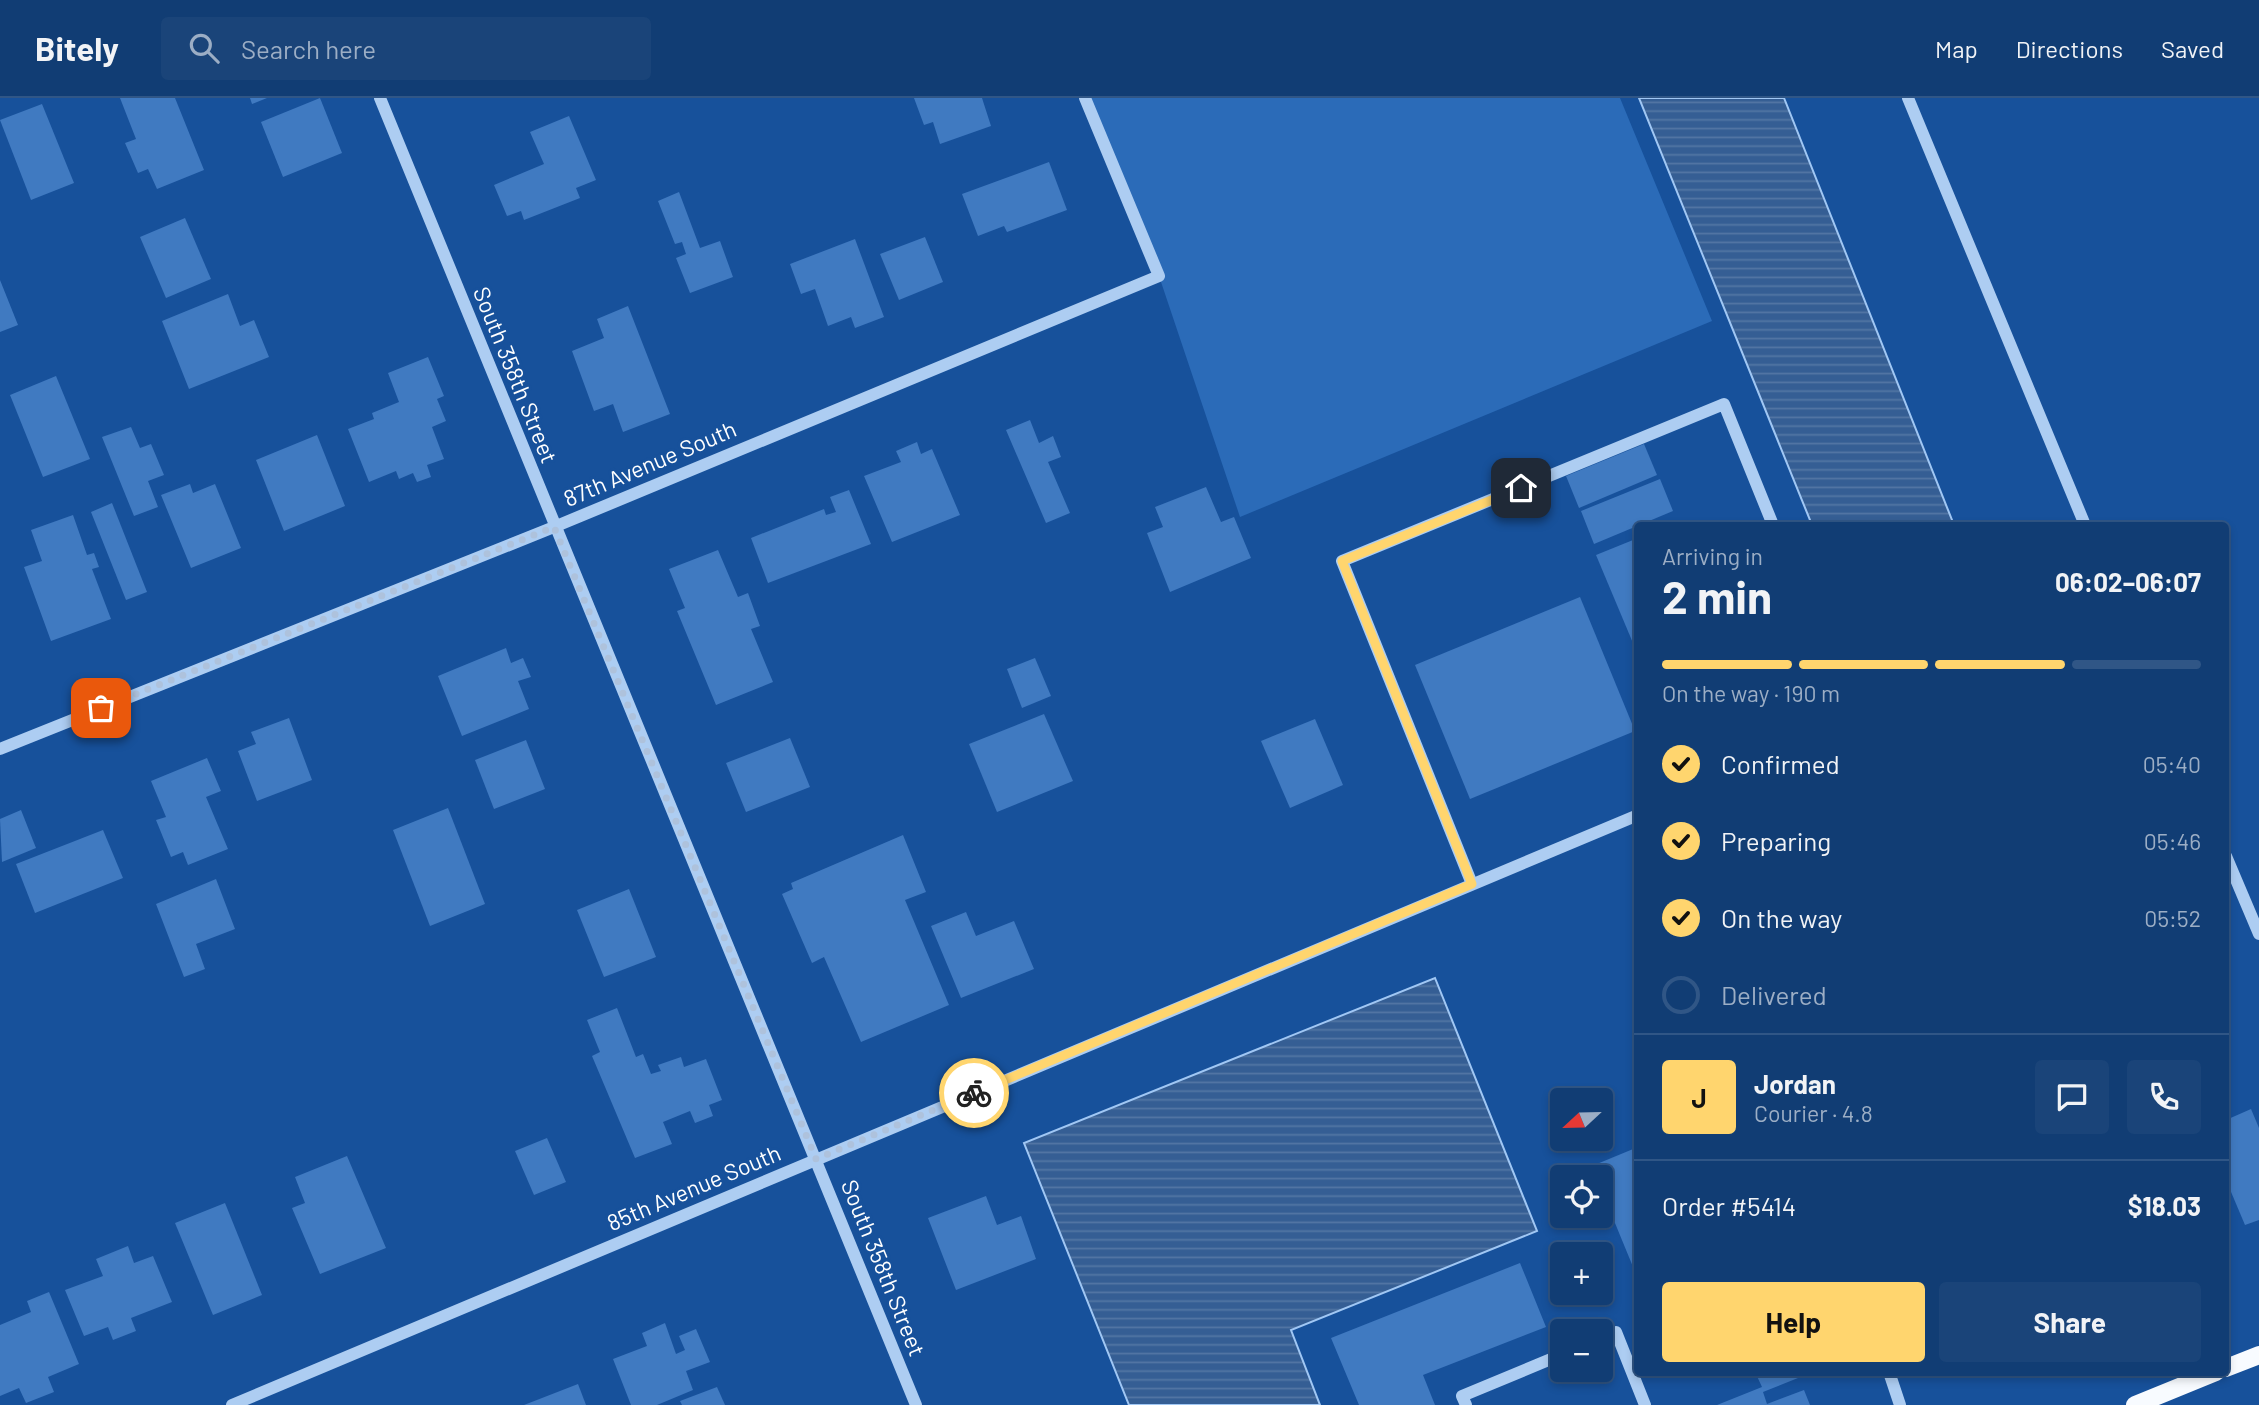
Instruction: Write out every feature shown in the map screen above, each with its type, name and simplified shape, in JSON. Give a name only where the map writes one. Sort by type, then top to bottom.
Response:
[{"type":"main road","points":[[2229,1367],[2259,1355]]},
{"type":"main road","points":[[2135,1405],[2192,1377]]},
{"type":"street","name":"South 358th Street","points":[[380,98],[916,1405]]},
{"type":"street","name":"87th Avenue South","points":[[0,749],[554,527],[1159,276],[1085,98]]},
{"type":"street","points":[[1908,98],[2084,522]]},
{"type":"street","points":[[1472,884],[1342,561],[1724,404],[1772,522]]},
{"type":"street","name":"85th Avenue South","points":[[232,1405],[1634,817]]},
{"type":"street","points":[[2229,863],[2259,934]]},
{"type":"street","points":[[1613,1333],[1616,1332],[1645,1405]]},
{"type":"street","points":[[1466,1405],[1462,1396],[1550,1359]]},
{"type":"street","points":[[1890,1376],[1900,1405]]},
{"type":"shaded area","points":[[1084,98],[1620,98],[1712,321],[1240,517],[1159,276]]},
{"type":"shaded area","points":[[1639,98],[1784,98],[1953,522],[1811,522]]},
{"type":"shaded area","points":[[1435,978],[1537,1231],[1291,1330],[1320,1405],[1129,1405],[1024,1143]]},
{"type":"building","points":[[120,98],[175,98],[204,170],[157,189],[148,169],[138,173],[125,143],[136,139]]},
{"type":"building","points":[[250,98],[267,98],[252,104]]},
{"type":"building","points":[[320,98],[342,153],[283,177],[261,122]]},
{"type":"building","points":[[914,98],[982,98],[991,126],[940,144],[933,122],[924,125]]},
{"type":"building","points":[[42,104],[74,183],[31,200],[0,120]]},
{"type":"building","points":[[569,116],[596,180],[576,188],[580,198],[524,220],[521,211],[507,216],[494,185],[544,164],[530,132]]},
{"type":"building","points":[[1049,162],[1067,210],[1007,232],[1004,226],[978,236],[962,194]]},
{"type":"building","points":[[679,192],[700,248],[720,241],[733,277],[690,293],[676,258],[686,254],[682,242],[675,244],[658,201]]},
{"type":"building","points":[[185,218],[211,279],[166,298],[140,237]]},
{"type":"building","points":[[925,237],[943,282],[899,300],[880,254]]},
{"type":"building","points":[[855,239],[884,317],[855,328],[851,317],[828,326],[815,289],[801,294],[790,264]]},
{"type":"building","points":[[0,280],[18,325],[0,332]]},
{"type":"building","points":[[228,294],[240,326],[254,320],[269,357],[189,389],[162,321]]},
{"type":"building","points":[[628,306],[670,414],[623,432],[613,404],[594,411],[572,351],[604,338],[597,319]]},
{"type":"building","points":[[428,357],[444,396],[437,399],[446,421],[432,427],[444,459],[427,465],[431,477],[417,482],[413,473],[399,479],[396,471],[369,482],[348,429],[374,419],[372,413],[399,402],[388,373]]},
{"type":"building","points":[[56,376],[90,459],[43,477],[10,395]]},
{"type":"building","points":[[1030,420],[1039,443],[1053,436],[1061,457],[1048,462],[1070,513],[1046,523],[1006,430]]},
{"type":"building","points":[[131,427],[140,448],[151,444],[164,475],[148,481],[158,507],[134,516],[102,437]]},
{"type":"building","points":[[317,435],[345,506],[284,531],[256,460]]},
{"type":"building","points":[[917,442],[921,454],[932,449],[960,515],[892,542],[864,476],[901,462],[896,451]]},
{"type":"building","points":[[1644,444],[1657,475],[1579,508],[1566,476]]},
{"type":"building","points":[[1660,479],[1673,511],[1647,522],[1634,522],[1634,527],[1594,544],[1581,511]]},
{"type":"building","points":[[190,484],[193,493],[215,484],[241,548],[191,568],[161,495]]},
{"type":"building","points":[[1206,487],[1221,522],[1234,517],[1251,558],[1170,592],[1147,533],[1163,527],[1155,507]]},
{"type":"building","points":[[849,490],[871,544],[768,583],[751,538],[824,509],[826,515],[836,512],[830,497]]},
{"type":"building","points":[[112,503],[147,592],[126,600],[91,512]]},
{"type":"building","points":[[73,515],[87,555],[94,553],[99,567],[92,569],[111,619],[51,641],[24,567],[42,561],[31,530]]},
{"type":"building","points":[[1634,540],[1634,645],[1596,555]]},
{"type":"building","points":[[718,550],[738,597],[748,593],[760,626],[751,629],[773,682],[716,705],[677,611],[685,608],[669,569]]},
{"type":"building","points":[[1580,597],[1634,731],[1470,799],[1415,665]]},
{"type":"building","points":[[506,648],[511,663],[523,658],[531,677],[518,681],[529,709],[462,736],[438,676]]},
{"type":"building","points":[[1035,658],[1051,696],[1022,708],[1007,669]]},
{"type":"building","points":[[1044,714],[1073,781],[997,812],[969,744]]},
{"type":"building","points":[[289,718],[312,780],[257,801],[238,751],[256,744],[251,732]]},
{"type":"building","points":[[1315,719],[1343,785],[1290,808],[1261,741]]},
{"type":"building","points":[[790,738],[810,787],[746,812],[726,763]]},
{"type":"building","points":[[526,740],[545,789],[494,809],[475,760]]},
{"type":"building","points":[[207,758],[221,791],[206,797],[228,849],[188,865],[183,852],[171,857],[156,820],[166,817],[151,781]]},
{"type":"building","points":[[448,808],[485,904],[430,926],[393,830]]},
{"type":"building","points":[[21,810],[36,848],[2,862],[0,819]]},
{"type":"building","points":[[103,830],[123,878],[35,913],[16,864]]},
{"type":"building","points":[[903,835],[926,892],[905,900],[949,1005],[861,1042],[824,957],[812,963],[782,894],[793,889],[791,883]]},
{"type":"building","points":[[216,879],[235,929],[196,944],[205,969],[184,977],[156,904]]},
{"type":"building","points":[[629,889],[656,957],[604,977],[577,910]]},
{"type":"building","points":[[966,912],[976,936],[1014,921],[1034,969],[961,998],[931,926]]},
{"type":"building","points":[[617,1008],[636,1057],[643,1054],[651,1074],[661,1071],[658,1065],[681,1057],[684,1067],[706,1059],[722,1100],[709,1105],[713,1116],[695,1123],[690,1111],[663,1122],[672,1144],[635,1158],[592,1056],[600,1052],[587,1020]]},
{"type":"building","points":[[2251,1109],[2259,1128],[2259,1220],[2245,1225],[2229,1187],[2229,1119]]},
{"type":"building","points":[[547,1138],[566,1182],[534,1195],[515,1151]]},
{"type":"building","points":[[1634,1149],[1634,1269],[1613,1218],[1613,1165],[1594,1165]]},
{"type":"building","points":[[347,1156],[386,1248],[320,1274],[292,1208],[305,1203],[295,1177]]},
{"type":"building","points":[[986,1196],[997,1225],[1021,1216],[1036,1259],[956,1290],[928,1218]]},
{"type":"building","points":[[225,1203],[262,1295],[213,1315],[175,1223]]},
{"type":"building","points":[[128,1246],[134,1263],[153,1256],[172,1302],[131,1318],[136,1331],[113,1340],[108,1327],[84,1336],[65,1290],[103,1276],[96,1259]]},
{"type":"building","points":[[1520,1263],[1546,1327],[1423,1375],[1435,1405],[1359,1405],[1331,1338]]},
{"type":"building","points":[[49,1292],[79,1364],[48,1377],[54,1392],[26,1403],[19,1388],[0,1396],[0,1325],[31,1312],[27,1301]]},
{"type":"building","points":[[665,1323],[676,1354],[685,1350],[679,1336],[696,1329],[710,1362],[686,1371],[693,1390],[657,1405],[631,1405],[613,1359],[647,1346],[642,1333]]},
{"type":"building","points":[[1757,1376],[1803,1376],[1763,1392],[1767,1404],[1804,1390],[1810,1405],[1717,1405],[1762,1387]]},
{"type":"building","points":[[578,1384],[586,1405],[524,1405]]},
{"type":"building","points":[[717,1387],[725,1405],[682,1405],[680,1401]]},
{"type":"way so far","points":[[101,708],[554,527],[816,1159],[974,1093]]},
{"type":"route","points":[[974,1093],[1472,884],[1342,561],[1521,488]]}]
